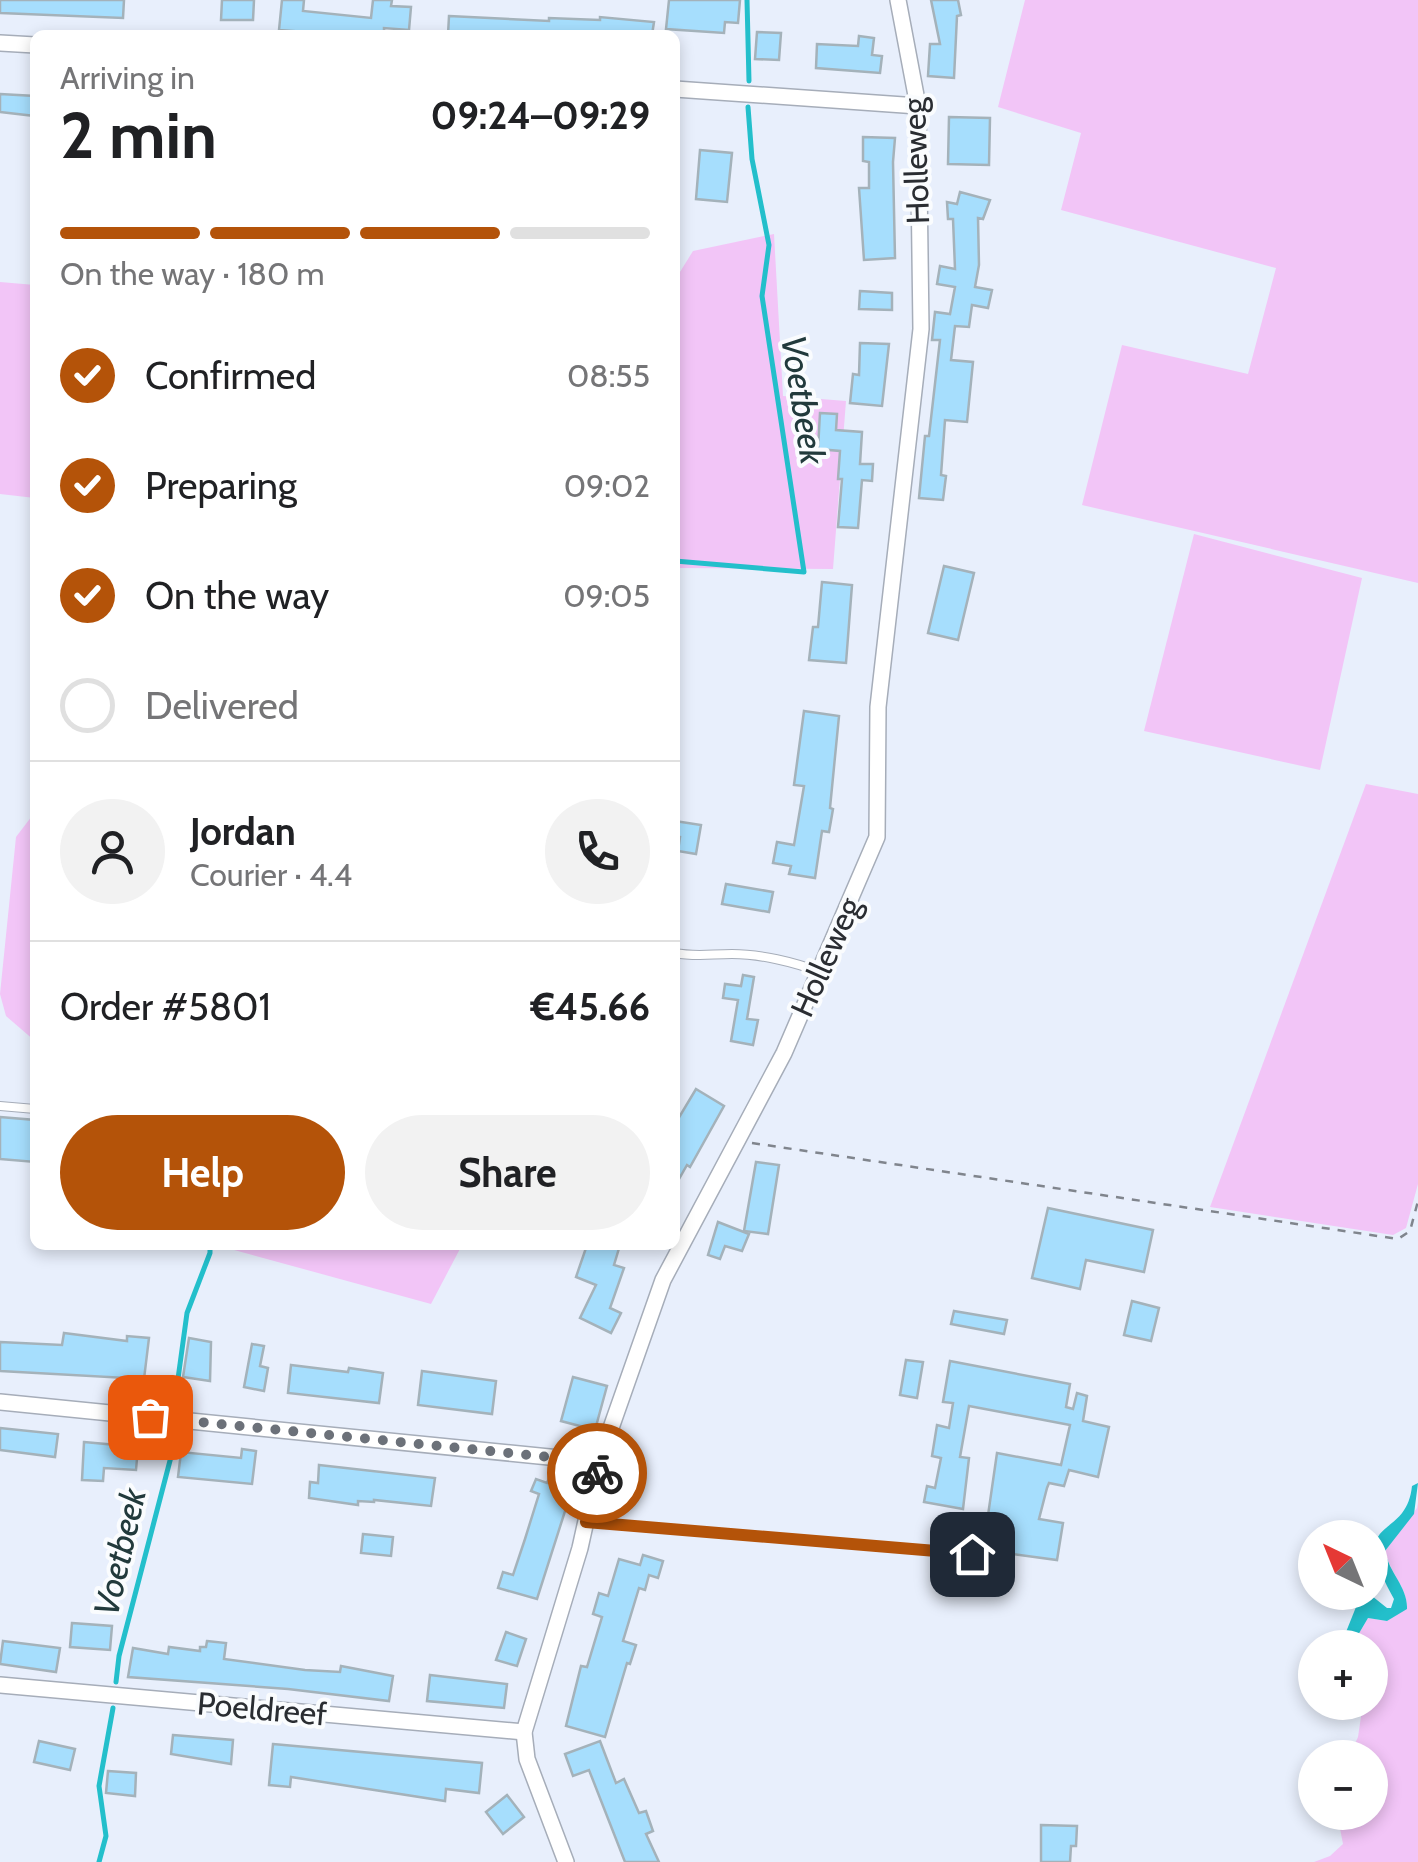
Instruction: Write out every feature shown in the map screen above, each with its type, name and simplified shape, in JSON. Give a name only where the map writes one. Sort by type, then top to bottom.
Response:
[{"type":"street","name":"Holleweg","points":[[680,1249],[784,1053],[878,838],[878,706],[921,330],[918,106],[898,0]]},
{"type":"street","points":[[0,43],[30,45]]},
{"type":"street","points":[[680,89],[918,106]]},
{"type":"street","name":"Holleweg","points":[[566,1862],[526,1759],[524,1732],[586,1522],[599,1462],[663,1280],[679,1250]]},
{"type":"street","points":[[0,1402],[599,1462]]},
{"type":"street","name":"Poeldreef","points":[[0,1685],[524,1732]]},
{"type":"lane","points":[[680,954],[702,958],[735,954],[820,972]]},
{"type":"lane","points":[[0,1106],[30,1109]]},
{"type":"lane","points":[[586,1522],[972,1554]]},
{"type":"path","points":[[739,1141],[1398,1239],[1410,1230],[1418,1201]]},
{"type":"shaded area","points":[[1025,0],[1418,0],[1418,583],[1082,505],[1122,345],[1248,374],[1276,268],[1061,210],[1081,133],[998,107]]},
{"type":"shaded area","points":[[774,234],[783,396],[846,401],[833,569],[680,568],[680,272],[693,251]]},
{"type":"shaded area","points":[[0,282],[30,285],[30,497],[0,494]]},
{"type":"shaded area","points":[[1194,534],[1362,578],[1320,770],[1144,731]]},
{"type":"shaded area","points":[[1366,784],[1418,794],[1418,1184],[1406,1228],[1393,1235],[1210,1207]]},
{"type":"shaded area","points":[[30,819],[30,1037],[6,1016],[0,994],[16,837]]},
{"type":"shaded area","points":[[234,1250],[459,1250],[431,1304]]},
{"type":"shaded area","points":[[1418,1502],[1418,1862],[1314,1862],[1330,1856],[1343,1844],[1340,1830],[1388,1830],[1388,1740],[1357,1740],[1360,1720],[1388,1720],[1388,1630],[1361,1630],[1368,1618],[1387,1621],[1407,1608],[1388,1558],[1388,1547]]},
{"type":"water","points":[[1418,1483],[1414,1514],[1388,1547],[1388,1526],[1400,1516],[1412,1486]]},
{"type":"water","points":[[1388,1560],[1405,1594],[1407,1609],[1387,1621],[1368,1618],[1361,1630],[1347,1630],[1355,1610],[1388,1610],[1394,1599],[1388,1587]]},
{"type":"building","points":[[0,0],[124,0],[123,18],[0,13]]},
{"type":"building","points":[[222,0],[254,0],[253,20],[221,20]]},
{"type":"building","points":[[282,0],[304,0],[303,11],[371,18],[373,0],[392,0],[391,6],[411,7],[409,30],[279,30]]},
{"type":"building","points":[[669,0],[740,0],[738,23],[725,22],[724,33],[666,29]]},
{"type":"building","points":[[931,0],[958,0],[961,15],[957,16],[954,78],[928,76],[930,44],[940,44]]},
{"type":"building","points":[[449,16],[549,21],[600,17],[654,22],[653,30],[448,30]]},
{"type":"building","points":[[757,32],[781,33],[779,60],[755,59]]},
{"type":"building","points":[[859,36],[874,38],[872,55],[882,56],[880,73],[816,68],[817,44],[858,46]]},
{"type":"building","points":[[0,94],[30,96],[30,115],[0,112]]},
{"type":"building","points":[[949,117],[990,118],[989,165],[948,164]]},
{"type":"building","points":[[863,137],[895,138],[895,258],[864,260],[859,188],[869,188],[869,162],[863,161]]},
{"type":"building","points":[[700,150],[732,153],[727,202],[696,199]]},
{"type":"building","points":[[960,192],[990,200],[983,219],[978,218],[979,265],[975,287],[992,290],[988,308],[972,305],[969,327],[955,326],[951,360],[973,362],[967,422],[945,420],[943,500],[919,498],[940,340],[932,340],[935,312],[950,314],[955,287],[937,284],[940,266],[955,269],[953,219],[948,219],[947,202],[957,204]]},
{"type":"building","points":[[860,291],[892,293],[892,310],[859,309]]},
{"type":"building","points":[[860,343],[889,344],[882,406],[850,403],[853,374],[859,375]]},
{"type":"building","points":[[820,413],[837,414],[836,430],[862,432],[860,464],[873,464],[872,481],[862,480],[858,528],[838,527],[840,451],[818,449]]},
{"type":"building","points":[[944,566],[974,573],[958,640],[928,633]]},
{"type":"building","points":[[822,582],[852,585],[846,663],[809,660],[813,627],[818,627]]},
{"type":"building","points":[[804,711],[839,716],[830,808],[833,809],[829,832],[822,831],[815,878],[789,874],[791,866],[773,863],[777,842],[794,845],[804,786],[794,785]]},
{"type":"building","points":[[680,822],[701,825],[696,854],[680,851]]},
{"type":"building","points":[[726,884],[773,892],[769,912],[722,904]]},
{"type":"building","points":[[743,975],[754,977],[747,1019],[758,1020],[753,1045],[731,1041],[738,1000],[723,998],[725,984],[741,986]]},
{"type":"building","points":[[696,1089],[724,1106],[690,1167],[687,1165],[680,1177],[680,1116]]},
{"type":"building","points":[[0,1117],[30,1120],[30,1162],[0,1159]]},
{"type":"building","points":[[756,1162],[779,1165],[768,1234],[744,1231]]},
{"type":"building","points":[[1048,1208],[1153,1230],[1144,1272],[1086,1260],[1080,1289],[1032,1278]]},
{"type":"building","points":[[718,1222],[749,1234],[742,1251],[725,1246],[720,1259],[708,1255]]},
{"type":"building","points":[[585,1250],[618,1250],[614,1265],[624,1268],[610,1308],[621,1313],[611,1333],[580,1318],[596,1285],[576,1277]]},
{"type":"building","points":[[1132,1301],[1159,1308],[1151,1341],[1124,1335]]},
{"type":"building","points":[[954,1311],[1007,1320],[1004,1334],[951,1324]]},
{"type":"building","points":[[64,1333],[127,1341],[127,1336],[149,1338],[144,1379],[0,1371],[0,1342],[62,1345]]},
{"type":"building","points":[[189,1338],[211,1342],[210,1381],[183,1377]]},
{"type":"building","points":[[252,1344],[264,1346],[260,1366],[268,1368],[264,1391],[244,1387]]},
{"type":"building","points":[[906,1360],[923,1362],[917,1398],[900,1395]]},
{"type":"building","points":[[950,1361],[1070,1384],[1066,1407],[1073,1409],[1077,1393],[1087,1396],[1083,1421],[1109,1427],[1098,1477],[1069,1470],[1064,1486],[1049,1483],[1047,1488],[1039,1519],[1063,1523],[1057,1560],[983,1550],[997,1453],[1061,1465],[1070,1425],[969,1406],[960,1457],[969,1458],[963,1509],[924,1502],[927,1486],[935,1488],[941,1458],[932,1456],[937,1425],[949,1428],[953,1403],[943,1402]]},
{"type":"building","points":[[291,1365],[383,1373],[379,1403],[288,1393]]},
{"type":"building","points":[[422,1371],[496,1381],[492,1414],[418,1405]]},
{"type":"building","points":[[573,1377],[607,1386],[595,1430],[561,1421]]},
{"type":"building","points":[[0,1428],[58,1434],[55,1457],[0,1450]]},
{"type":"building","points":[[84,1442],[138,1447],[136,1470],[104,1468],[103,1481],[82,1480]]},
{"type":"building","points":[[242,1449],[256,1451],[252,1484],[178,1477],[181,1452],[241,1458]]},
{"type":"building","points":[[319,1465],[435,1478],[431,1506],[374,1500],[358,1501],[358,1505],[309,1498],[310,1482],[318,1483]]},
{"type":"building","points":[[549,1478],[573,1486],[537,1599],[498,1588],[503,1572],[513,1575],[539,1494],[531,1491],[536,1479],[547,1483]]},
{"type":"building","points":[[363,1534],[393,1537],[391,1556],[361,1553]]},
{"type":"building","points":[[643,1555],[663,1561],[658,1578],[649,1575],[645,1590],[639,1588],[623,1641],[636,1645],[605,1737],[566,1726],[581,1666],[587,1667],[602,1617],[593,1614],[599,1593],[608,1596],[619,1559],[640,1565]]},
{"type":"building","points":[[72,1623],[112,1626],[110,1650],[70,1647]]},
{"type":"building","points":[[506,1632],[526,1639],[517,1666],[496,1660]]},
{"type":"building","points":[[3,1641],[60,1648],[56,1672],[0,1664]]},
{"type":"building","points":[[207,1641],[226,1643],[224,1659],[305,1670],[340,1672],[341,1666],[393,1676],[389,1701],[128,1677],[133,1648],[168,1654],[169,1647],[200,1651]]},
{"type":"building","points":[[430,1675],[507,1684],[504,1708],[427,1701]]},
{"type":"building","points":[[173,1735],[233,1740],[231,1764],[171,1754]]},
{"type":"building","points":[[39,1741],[75,1749],[70,1770],[34,1762]]},
{"type":"building","points":[[600,1741],[616,1783],[624,1779],[639,1813],[646,1811],[653,1831],[646,1834],[659,1862],[625,1862],[589,1770],[573,1776],[565,1754]]},
{"type":"building","points":[[273,1744],[482,1763],[479,1793],[446,1789],[445,1801],[291,1777],[290,1787],[269,1785]]},
{"type":"building","points":[[108,1771],[136,1773],[135,1796],[106,1793]]},
{"type":"building","points":[[507,1795],[524,1817],[503,1834],[486,1812]]},
{"type":"building","points":[[1041,1825],[1077,1826],[1070,1862],[1041,1862]]},
{"type":"waterway","name":"Voetbeek","points":[[747,0],[749,81]]},
{"type":"waterway","name":"Voetbeek","points":[[680,561],[804,572],[762,296],[769,245],[752,159],[748,107]]},
{"type":"waterway","name":"Voetbeek","points":[[174,1408],[187,1313],[210,1250]]},
{"type":"waterway","name":"Voetbeek","points":[[116,1682],[119,1656],[172,1453],[173,1433]]},
{"type":"waterway","name":"Voetbeek","points":[[99,1862],[106,1836],[99,1786],[113,1708]]},
{"type":"way so far","points":[[150,1417],[599,1462],[597,1473]]},
{"type":"route","points":[[597,1473],[586,1522],[972,1554]]}]
